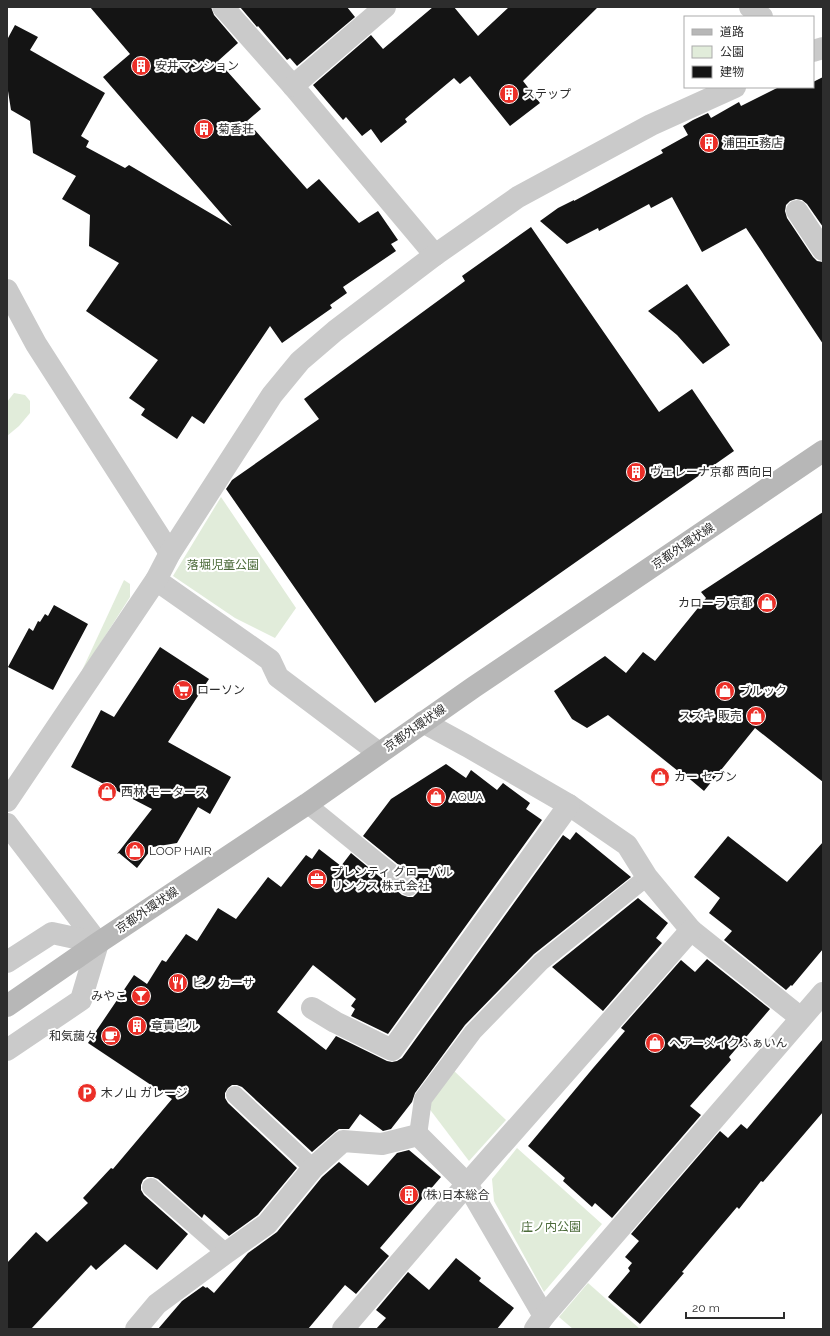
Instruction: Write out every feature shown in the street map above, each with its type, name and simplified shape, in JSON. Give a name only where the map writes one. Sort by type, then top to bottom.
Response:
[{"type":"main road","name":"京都外環状線","points":[[7,1006],[98,943],[307,804],[423,722],[823,451]]},
{"type":"street","points":[[223,7],[293,86],[435,255]]},
{"type":"street","points":[[293,86],[384,7]]},
{"type":"street","points":[[750,7],[761,16]]},
{"type":"street","points":[[7,801],[156,580],[170,553],[272,396],[300,361],[335,331],[435,255],[518,197],[651,124],[733,88]]},
{"type":"street","points":[[797,211],[823,250]]},
{"type":"street","points":[[7,290],[36,344],[170,553]]},
{"type":"street","points":[[156,580],[270,660],[278,677],[379,753]]},
{"type":"street","points":[[423,722],[569,805],[627,845],[647,877],[691,930],[801,1018]]},
{"type":"street","points":[[312,1008],[335,1022],[392,1050],[569,805]]},
{"type":"street","points":[[7,824],[98,943]]},
{"type":"street","points":[[343,1329],[467,1184],[691,930]]},
{"type":"street","points":[[7,962],[52,933],[98,943]]},
{"type":"street","points":[[7,1050],[81,1000],[98,943]]},
{"type":"street","points":[[136,1329],[156,1304],[267,1224],[313,1168],[344,1141],[382,1144],[418,1135],[467,1184],[539,1322],[823,993]]},
{"type":"lane","points":[[307,804],[409,887]]},
{"type":"lane","points":[[418,1135],[422,1099],[473,1032],[541,962],[647,877]]},
{"type":"lane","points":[[235,1095],[313,1168]]},
{"type":"lane","points":[[151,1187],[226,1253]]},
{"type":"green space","points":[[14,393],[25,395],[30,401],[30,413],[19,426],[7,436],[7,402]]},
{"type":"green space","name":"落堀児童公園","points":[[221,497],[296,608],[275,638],[235,618],[173,576]]},
{"type":"green space","points":[[124,580],[130,584],[130,597],[79,677]]},
{"type":"green space","points":[[453,1070],[506,1120],[469,1161],[425,1103]]},
{"type":"green space","name":"庄ノ内公園","points":[[517,1148],[602,1224],[544,1292],[494,1201],[492,1179]]},
{"type":"green space","points":[[588,1283],[640,1329],[573,1329],[559,1317]]},
{"type":"building","points":[[90,7],[211,7],[214,15],[238,43],[218,61],[261,109],[247,121],[307,189],[319,179],[359,223],[378,211],[398,240],[391,244],[396,251],[343,287],[347,293],[330,305],[332,308],[282,343],[270,326],[204,424],[192,416],[177,439],[141,415],[145,409],[129,398],[158,360],[86,311],[119,263],[89,246],[90,215],[62,199],[76,176],[33,153],[30,121],[11,110],[8,91],[7,93],[7,37],[8,38],[15,25],[38,37],[30,50],[105,93],[81,136],[89,141],[86,147],[125,168],[129,165],[232,226],[103,77],[130,54]]},
{"type":"building","points":[[240,7],[347,7],[355,17],[297,66],[290,58],[287,60]]},
{"type":"building","points":[[433,7],[454,7],[478,36],[509,7],[598,7],[523,81],[540,103],[510,126],[470,76],[460,84],[454,78],[405,119],[407,122],[381,143],[371,129],[362,136],[346,117],[343,120],[313,85],[371,35],[383,49]]},
{"type":"building","points":[[823,77],[823,227],[807,204],[802,200],[796,199],[790,201],[786,205],[785,211],[787,218],[813,257],[817,261],[823,262],[823,344],[746,228],[702,252],[672,197],[651,208],[649,204],[599,231],[598,228],[567,244],[540,221],[558,208],[574,201],[663,153],[661,150],[688,135],[683,126],[693,120],[708,113],[711,118],[739,102],[741,106],[777,88],[814,88],[814,82]]},
{"type":"building","name":"ヴェレーナ京都 西向日","points":[[531,227],[659,412],[692,389],[734,451],[375,703],[226,489],[232,480],[319,419],[304,399],[465,281],[462,276]]},
{"type":"building","points":[[687,284],[730,345],[703,364],[677,335],[648,311]]},
{"type":"building","points":[[823,512],[823,782],[755,728],[704,791],[608,715],[587,728],[572,719],[554,691],[605,656],[626,673],[643,652],[655,661],[706,598],[701,592]]},
{"type":"building","points":[[54,605],[88,624],[53,690],[8,667],[29,628],[33,631],[38,621],[40,622],[45,614],[48,616]]},
{"type":"building","points":[[160,647],[209,679],[168,742],[231,777],[210,814],[198,807],[177,843],[153,847],[137,868],[119,853],[117,854],[152,809],[71,767],[101,710],[114,717]]},
{"type":"building","points":[[446,764],[466,778],[471,770],[497,790],[503,783],[530,803],[526,809],[542,820],[388,1034],[351,1016],[355,1009],[351,1006],[356,999],[313,965],[277,1012],[326,1050],[336,1036],[387,1061],[397,1061],[402,1058],[563,835],[570,840],[576,832],[631,877],[534,954],[465,1025],[415,1093],[412,1102],[391,1129],[383,1131],[360,1114],[349,1129],[339,1129],[312,1152],[242,1087],[232,1085],[225,1093],[225,1098],[228,1103],[297,1168],[258,1215],[229,1236],[204,1214],[202,1218],[158,1179],[147,1177],[143,1180],[141,1185],[141,1190],[144,1195],[188,1234],[157,1270],[125,1244],[96,1270],[91,1265],[31,1329],[7,1329],[7,1263],[36,1232],[47,1242],[88,1203],[83,1198],[111,1168],[113,1169],[172,1099],[88,1043],[134,975],[147,984],[162,960],[166,962],[186,934],[197,941],[218,908],[236,919],[268,877],[281,887],[306,855],[312,859],[319,849],[341,866],[351,853],[402,895],[413,897],[419,888],[419,883],[416,879],[363,836],[391,799]]},
{"type":"building","points":[[728,836],[787,882],[823,842],[823,949],[792,986],[791,985],[786,990],[724,940],[732,931],[709,913],[720,898],[694,877]]},
{"type":"building","points":[[638,898],[668,923],[656,938],[662,943],[603,1011],[552,967]]},
{"type":"building","points":[[707,959],[770,1009],[729,1057],[731,1060],[690,1106],[701,1115],[612,1218],[595,1203],[592,1207],[563,1181],[565,1178],[528,1146],[625,1031],[621,1028],[681,960],[695,972]]},
{"type":"building","points":[[823,1039],[823,1112],[763,1182],[761,1181],[739,1209],[737,1207],[682,1272],[684,1273],[640,1324],[608,1297],[630,1271],[628,1268],[632,1263],[625,1257],[639,1241],[631,1234],[720,1131],[728,1138],[741,1124],[747,1129]]},
{"type":"building","points":[[409,1150],[441,1177],[380,1248],[389,1256],[356,1294],[345,1285],[308,1329],[158,1329],[182,1301],[203,1286],[206,1288],[207,1287],[214,1293],[248,1253],[277,1232],[322,1177],[339,1162],[368,1186],[397,1153]]},
{"type":"building","points":[[456,1258],[481,1278],[479,1281],[514,1308],[497,1329],[376,1329],[386,1318],[376,1310],[408,1272],[429,1290]]},
{"type":"place","name":"安井マンション","points":[[141,66]]},
{"type":"place","name":"ステップ","points":[[509,94]]},
{"type":"place","name":"菊香荘","points":[[204,129]]},
{"type":"place","name":"浦田工務店","points":[[709,143]]},
{"type":"place","name":"ヴェレーナ京都 西向日","points":[[636,472]]},
{"type":"place","name":"カローラ 京都","points":[[767,603]]},
{"type":"place","name":"ローソン","points":[[183,690]]},
{"type":"place","name":"ブルック","points":[[725,691]]},
{"type":"place","name":"スズキ 販売","points":[[756,716]]},
{"type":"place","name":"カー セブン","points":[[660,777]]},
{"type":"place","name":"西林 モータース","points":[[107,792]]},
{"type":"place","name":"AQUA","points":[[436,797]]},
{"type":"place","name":"LOOP HAIR","points":[[135,851]]},
{"type":"place","name":"プレンティ グローバル リンクス 株式会社","points":[[317,879]]},
{"type":"place","name":"ピノ カーサ","points":[[178,983]]},
{"type":"place","name":"みやこ","points":[[141,996]]},
{"type":"place","name":"章貴ビル","points":[[137,1026]]},
{"type":"place","name":"和気藹々","points":[[111,1036]]},
{"type":"place","name":"ヘアーメイクふぁいん","points":[[655,1043]]},
{"type":"place","name":"木ノ山 ガレージ","points":[[87,1093]]},
{"type":"place","name":"(株)日本総合","points":[[409,1195]]}]
